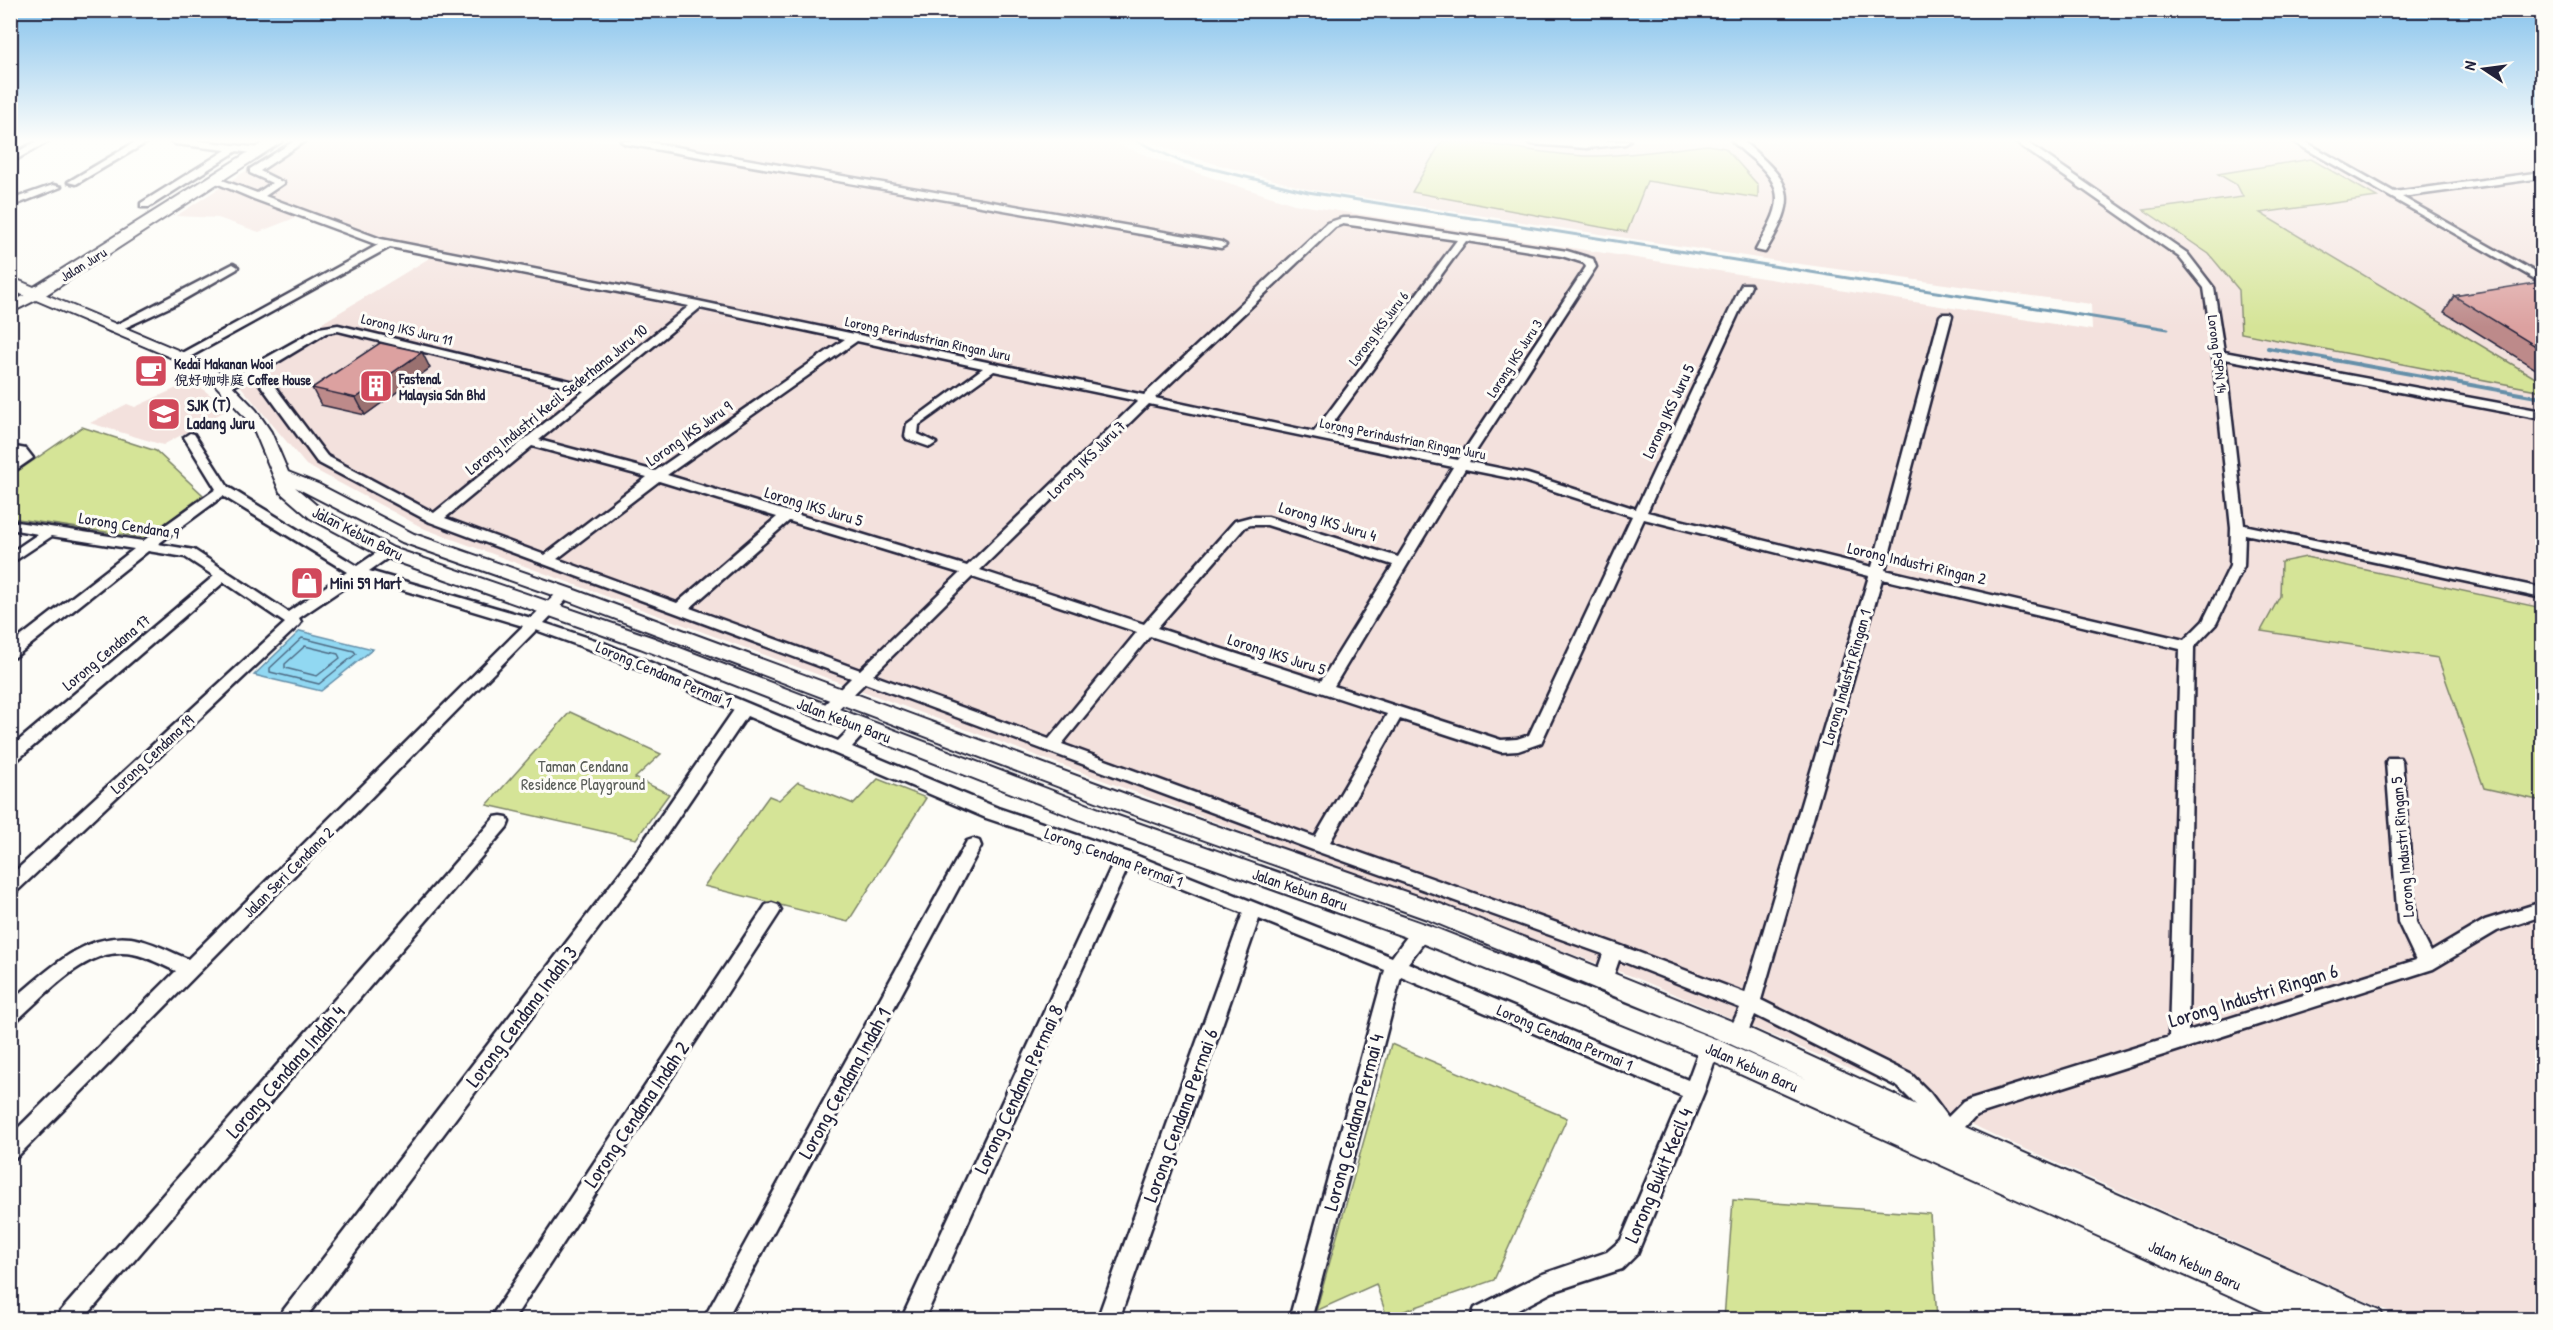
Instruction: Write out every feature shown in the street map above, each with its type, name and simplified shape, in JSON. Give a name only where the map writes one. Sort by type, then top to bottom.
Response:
[{"type":"main road","name":"Jalan Juru","points":[[35,294],[178,203]]},
{"type":"main road","points":[[11,283],[44,281],[75,269]]},
{"type":"main road","points":[[11,283],[35,294]]},
{"type":"main road","points":[[10,302],[16,292],[11,283]]},
{"type":"street","name":"Lorong Perindustrian Ringan Juru","points":[[275,203],[329,225],[388,244],[698,304],[1317,436],[1523,477],[1639,514]]},
{"type":"street","points":[[981,203],[1221,245]]},
{"type":"street","points":[[1761,250],[1783,203]]},
{"type":"street","name":"Lorong PSPN 14","points":[[2108,203],[2183,255],[2209,288],[2238,528],[2237,566],[2225,595],[2209,624],[2187,646]]},
{"type":"street","points":[[2407,203],[2542,280]]},
{"type":"street","name":"Lorong IKS Juru 7","points":[[833,705],[1147,399],[1331,225],[1356,220],[1464,237]]},
{"type":"street","name":"Lorong IKS Juru 3","points":[[1325,688],[1461,465],[1591,267],[1589,261],[1563,253],[1464,237]]},
{"type":"street","name":"Lorong IKS Juru 6","points":[[1317,436],[1464,237]]},
{"type":"street","points":[[182,357],[388,244]]},
{"type":"street","points":[[114,329],[172,302],[233,267]]},
{"type":"street","name":"Lorong IKS Juru 5","points":[[530,442],[657,476],[971,572],[1501,746],[1518,745],[1535,739],[1746,286]]},
{"type":"street","name":"Jalan Kebun Baru","points":[[35,294],[182,357],[208,371],[225,386],[263,432],[286,488],[316,514],[387,552],[1120,801],[1435,912],[1737,1035],[1947,1132],[2370,1320]]},
{"type":"street","name":"Jalan Juru","points":[[10,309],[35,294]]},
{"type":"street","name":"Lorong Industri Kecil Sederhana Juru 10","points":[[435,519],[698,304]]},
{"type":"street","points":[[10,309],[30,306],[61,306]]},
{"type":"street","name":"Lorong Industri Ringan 1","points":[[1737,1035],[1750,1004],[1877,573],[1946,316]]},
{"type":"street","name":"Lorong IKS Juru 11","points":[[225,386],[323,330],[338,328],[593,390]]},
{"type":"street","name":"Lorong IKS Juru 9","points":[[547,560],[657,476],[854,338]]},
{"type":"street","points":[[2218,354],[2542,415]]},
{"type":"street","points":[[930,442],[911,436],[913,424],[992,367]]},
{"type":"street","points":[[256,370],[322,459],[435,519],[1318,845],[1613,950],[1750,1004],[1905,1081],[1923,1099],[1947,1132]]},
{"type":"street","points":[[10,654],[146,546],[223,490],[190,437]]},
{"type":"street","points":[[10,450],[22,452],[27,459],[10,470]]},
{"type":"street","name":"Jalan Kebun Baru","points":[[283,476],[312,488],[408,538],[565,593],[833,705],[863,726],[1107,821],[1422,933],[1709,1048],[2318,1320]]},
{"type":"street","name":"Lorong Cendana Permai 1","points":[[223,490],[355,571],[599,646],[992,813],[1124,858],[1395,966],[1694,1092]]},
{"type":"street","name":"Lorong Industri Ringan 2","points":[[1639,514],[2187,646]]},
{"type":"street","points":[[679,609],[785,517]]},
{"type":"street","name":"Lorong IKS Juru 4","points":[[1052,746],[1147,630],[1240,524],[1250,520],[1268,521],[1401,563]]},
{"type":"street","name":"Lorong Cendana 9","points":[[10,525],[189,553],[292,620]]},
{"type":"street","points":[[2238,528],[2542,593]]},
{"type":"street","points":[[10,560],[50,531]]},
{"type":"street","name":"Lorong Cendana 19","points":[[10,887],[292,620],[355,571],[387,552]]},
{"type":"street","name":"Lorong Cendana 17","points":[[10,757],[224,575]]},
{"type":"street","name":"Jalan Seri Cendana 2","points":[[10,1150],[565,593]]},
{"type":"street","points":[[2178,1042],[2187,646]]},
{"type":"street","name":"Lorong Cendana Indah 3","points":[[290,1320],[642,857],[744,708]]},
{"type":"street","points":[[1318,845],[1396,711]]},
{"type":"street","points":[[841,748],[863,726]]},
{"type":"street","name":"Lorong Industri Ringan 5","points":[[2394,762],[2407,922],[2427,964]]},
{"type":"street","name":"Lorong Cendana Indah 4","points":[[68,1320],[501,822]]},
{"type":"street","name":"Lorong Cendana Indah 1","points":[[714,1320],[973,846]]},
{"type":"street","name":"Lorong Cendana Permai 8","points":[[912,1320],[1124,858]]},
{"type":"street","name":"Lorong Industri Ringan 6","points":[[1947,1132],[1970,1108],[2427,964],[2491,925],[2542,909]]},
{"type":"street","name":"Lorong Cendana Indah 2","points":[[500,1320],[772,910]]},
{"type":"street","name":"Lorong Cendana Permai 6","points":[[1108,1320],[1253,910]]},
{"type":"street","name":"Lorong Cendana Permai 4","points":[[1300,1320],[1395,966],[1422,933]]},
{"type":"street","points":[[10,1014],[79,957],[104,948],[130,946],[192,969]]},
{"type":"street","points":[[1603,980],[1613,950]]},
{"type":"street","name":"Lorong Bukit Kecil 4","points":[[1481,1320],[1482,1316],[1548,1283],[1614,1261],[1629,1247],[1694,1092],[1709,1048]]},
{"type":"shaded area","points":[[196,203],[1291,203],[2092,330],[2091,304],[1771,260],[1399,203],[2542,203],[2542,1319],[2406,1319],[1996,1136],[1908,1093],[1634,977],[425,529],[306,465],[233,377],[441,251],[297,217],[259,232],[218,218],[176,216]]},
{"type":"shaded area","name":"SJK (T) Ladang Juru","points":[[192,381],[229,409],[163,445],[90,423],[127,404],[135,407]]},
{"type":"green space","points":[[1471,203],[1638,203],[1627,232]]},
{"type":"green space","points":[[2197,203],[2333,203],[2260,213],[2542,382],[2542,391],[2241,333],[2239,290],[2209,254],[2144,210]]},
{"type":"green space","points":[[82,427],[156,451],[203,495],[146,538],[11,518],[11,476]]},
{"type":"green space","points":[[2306,557],[2542,608],[2542,801],[2484,788],[2438,658],[2261,631],[2280,596],[2281,562]]},
{"type":"green space","name":"Taman Cendana Residence Playground","points":[[570,712],[661,754],[635,778],[669,794],[636,839],[487,805]]},
{"type":"green space","points":[[878,779],[926,798],[848,922],[704,886],[769,796],[779,800],[798,782],[854,804]]},
{"type":"green space","points":[[1391,1044],[1567,1118],[1494,1280],[1387,1317],[1376,1284],[1316,1311]]},
{"type":"green space","points":[[1733,1200],[1930,1214],[1937,1319],[1724,1319]]},
{"type":"water","points":[[300,631],[373,649],[321,691],[254,675]]},
{"type":"building","points":[[2541,282],[2542,350],[2454,296]]},
{"type":"building","points":[[380,343],[422,352],[356,398],[312,388]]},
{"type":"waterway","points":[[1377,203],[2168,329]]},
{"type":"waterway","points":[[2275,349],[2268,348],[2542,398]]},
{"type":"place","name":"Kedai Makanan Wooi 倪好咖啡庭 Coffee House","points":[[151,371]]},
{"type":"place","name":"Fastenal Malaysia Sdn Bhd","points":[[376,386]]},
{"type":"place","name":"SJK (T) Ladang Juru","points":[[164,414]]},
{"type":"place","name":"Mini 59 Mart","points":[[307,583]]}]
